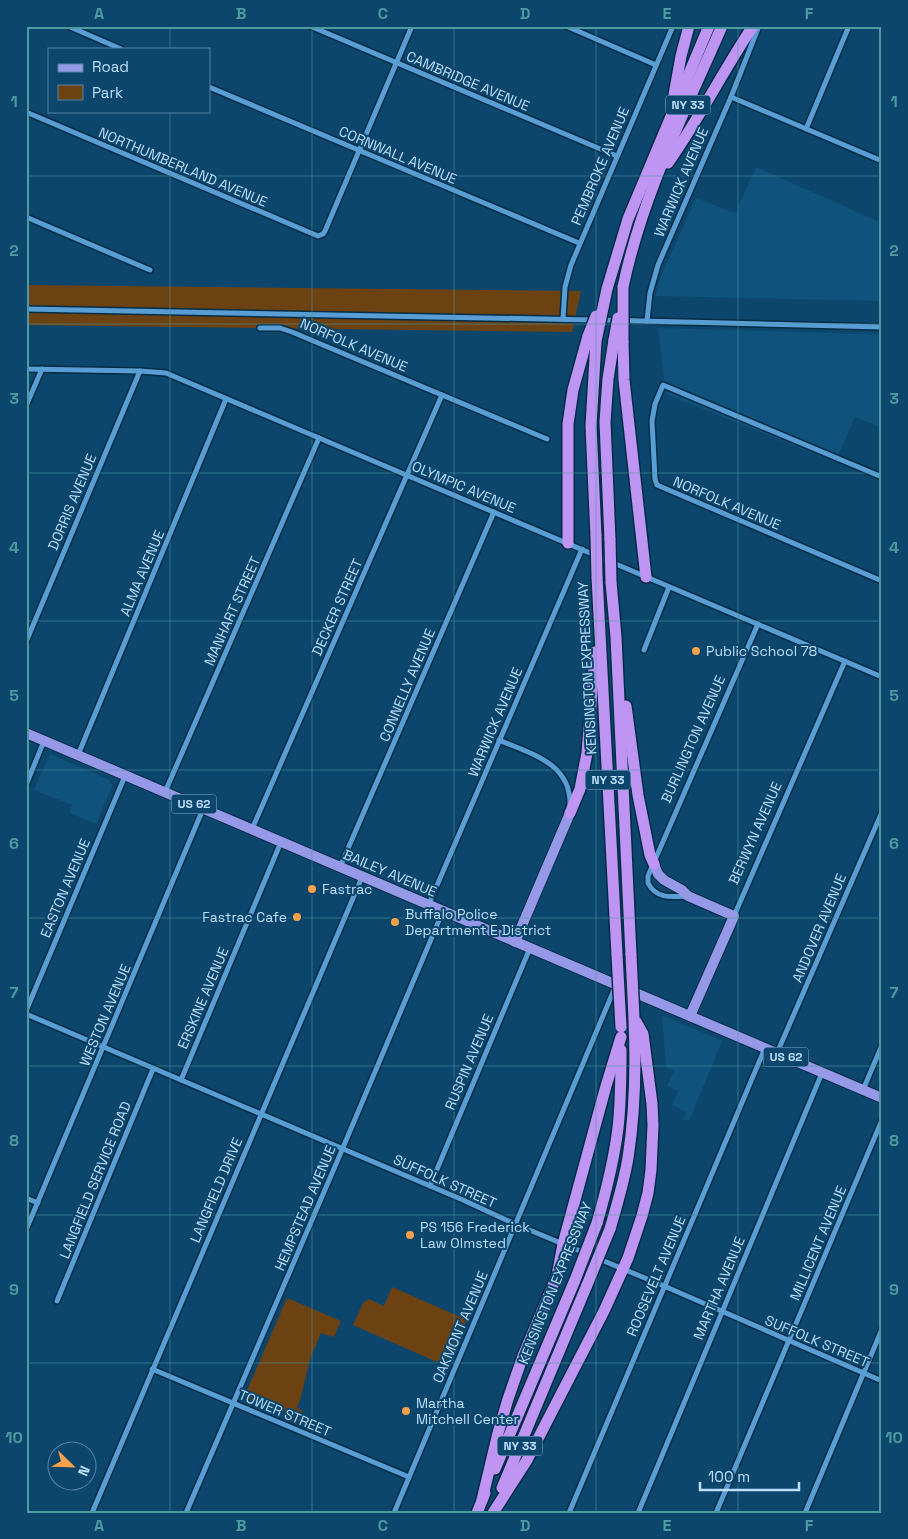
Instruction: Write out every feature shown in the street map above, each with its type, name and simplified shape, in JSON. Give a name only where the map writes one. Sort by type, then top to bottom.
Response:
[{"type":"highway","points":[[671,114],[681,56],[689,26]]},
{"type":"highway","name":"NY 33","points":[[592,339],[628,219],[709,26]]},
{"type":"highway","name":"NY 33","points":[[618,340],[623,287],[639,225],[655,181],[722,26]]},
{"type":"highway","points":[[655,181],[684,141],[753,26]]},
{"type":"highway","points":[[568,543],[568,424],[573,390],[592,339]]},
{"type":"highway","name":"KENSINGTON EXPRESSWAY","points":[[477,1513],[597,1223],[609,1182],[618,1128],[621,1095],[621,1032],[598,606],[591,426],[592,339]]},
{"type":"highway","points":[[618,340],[646,576]]},
{"type":"highway","name":"KENSINGTON EXPRESSWAY","points":[[618,340],[608,378],[605,422],[611,582],[616,637],[634,1018],[639,1035]]},
{"type":"highway","points":[[570,813],[580,789],[587,753],[598,606]]},
{"type":"highway","points":[[616,637],[638,795],[650,855],[654,864]]},
{"type":"highway","points":[[482,1500],[498,1433],[523,1356],[556,1276],[621,1032]]},
{"type":"highway","points":[[492,1513],[527,1460],[608,1303],[632,1248],[642,1216],[651,1170],[653,1125],[652,1104],[639,1035]]},
{"type":"highway","name":"NY 33","points":[[492,1513],[610,1229],[624,1176],[632,1130],[639,1035]]},
{"type":"main road","name":"BAILEY AVENUE","points":[[26,733],[882,1098]]},
{"type":"main road","points":[[515,942],[570,813]]},
{"type":"main road","name":"BURLINGTON AVENUE","points":[[654,864],[658,874],[664,880],[682,890],[688,896],[734,916]]},
{"type":"main road","name":"BERWYN AVENUE","points":[[690,1016],[734,916]]},
{"type":"street","points":[[68,26],[119,48]]},
{"type":"street","name":"CAMBRIDGE AVENUE","points":[[310,26],[618,156]]},
{"type":"street","points":[[359,151],[412,26]]},
{"type":"street","points":[[566,26],[656,65]]},
{"type":"street","points":[[582,32],[585,26]]},
{"type":"street","name":"PEMBROKE AVENUE","points":[[563,319],[565,287],[579,243],[673,26]]},
{"type":"street","name":"WARWICK AVENUE","points":[[647,321],[650,294],[658,265],[731,97],[759,26]]},
{"type":"street","points":[[806,128],[849,26]]},
{"type":"street","name":"CORNWALL AVENUE","points":[[210,87],[579,243]]},
{"type":"street","points":[[731,97],[882,161]]},
{"type":"street","name":"NORTHUMBERLAND AVENUE","points":[[26,112],[315,236],[323,234],[359,151]]},
{"type":"street","points":[[26,217],[150,270]]},
{"type":"street","points":[[26,309],[882,327]]},
{"type":"street","name":"NORFOLK AVENUE","points":[[260,328],[280,328],[292,332],[547,439]]},
{"type":"street","name":"OLYMPIC AVENUE","points":[[26,369],[162,372],[882,677]]},
{"type":"street","points":[[26,406],[42,369]]},
{"type":"street","name":"DORRIS AVENUE","points":[[26,642],[140,371]]},
{"type":"street","name":"NORFOLK AVENUE","points":[[882,477],[663,385],[655,404],[652,421],[654,479],[656,484],[882,581]]},
{"type":"street","name":"DECKER STREET","points":[[252,829],[442,394]]},
{"type":"street","name":"ALMA AVENUE","points":[[78,755],[226,399]]},
{"type":"street","name":"MANHART STREET","points":[[165,792],[319,438]]},
{"type":"street","name":"CONNELLY AVENUE","points":[[340,867],[494,512]]},
{"type":"street","name":"WARWICK AVENUE","points":[[428,905],[582,549]]},
{"type":"street","points":[[644,650],[670,587]]},
{"type":"street","name":"BURLINGTON AVENUE","points":[[688,896],[661,896],[651,889],[648,880],[758,624]]},
{"type":"street","name":"BERWYN AVENUE","points":[[734,916],[845,661]]},
{"type":"street","points":[[499,740],[544,759],[563,775],[569,788],[570,813]]},
{"type":"street","points":[[26,785],[44,741]]},
{"type":"street","name":"EASTON AVENUE","points":[[26,1010],[125,775]]},
{"type":"street","name":"WESTON AVENUE","points":[[26,1230],[203,808]]},
{"type":"street","name":"ANDOVER AVENUE","points":[[777,1053],[882,812]]},
{"type":"street","name":"ERSKINE AVENUE","points":[[180,1080],[281,842]]},
{"type":"street","name":"LANGFIELD DRIVE","points":[[92,1513],[362,876]]},
{"type":"street","name":"HEMPSTEAD AVENUE","points":[[186,1513],[443,911]]},
{"type":"street","name":"RUSPIN AVENUE","points":[[430,1186],[530,948]]},
{"type":"street","name":"OAKMONT AVENUE","points":[[394,1513],[616,985]]},
{"type":"street","name":"SUFFOLK STREET","points":[[26,1014],[882,1381]]},
{"type":"street","points":[[863,1090],[882,1045]]},
{"type":"street","name":"ROOSEVELT AVENUE","points":[[569,1513],[765,1048]]},
{"type":"street","name":"LANGFIELD SERVICE ROAD","points":[[57,1301],[154,1069]]},
{"type":"street","name":"MARTHA AVENUE","points":[[638,1513],[822,1072]]},
{"type":"street","name":"MILLICENT AVENUE","points":[[716,1513],[882,1120]]},
{"type":"street","points":[[26,1198],[38,1203]]},
{"type":"street","points":[[805,1513],[882,1329]]},
{"type":"street","name":"TOWER STREET","points":[[152,1369],[409,1477]]},
{"type":"shaded area","points":[[756,167],[882,223],[882,301],[656,296],[661,276],[696,198],[735,213]]},
{"type":"shaded area","points":[[658,328],[882,334],[882,428],[855,417],[835,462],[666,394]]},
{"type":"shaded area","points":[[50,754],[109,780],[112,786],[96,824],[70,813],[72,805],[34,790]]},
{"type":"shaded area","points":[[662,1015],[722,1041],[689,1121],[684,1119],[686,1112],[672,1105],[678,1091],[667,1086],[674,1071],[666,1067]]},
{"type":"green space","points":[[26,285],[581,291],[572,332],[26,325]]},
{"type":"green space","points":[[392,1287],[467,1320],[446,1366],[353,1325],[363,1303],[369,1299],[384,1306]]},
{"type":"green space","points":[[287,1298],[341,1321],[334,1337],[321,1333],[310,1359],[297,1408],[303,1411],[300,1421],[294,1422],[289,1419],[290,1414],[257,1401],[255,1406],[247,1401],[245,1395]]},
{"type":"place","name":"Public School 78","points":[[696,651]]},
{"type":"place","name":"Fastrac","points":[[312,889]]},
{"type":"place","name":"Fastrac Cafe","points":[[297,917]]},
{"type":"place","name":"Buffalo Police Department E District","points":[[395,922]]},
{"type":"place","name":"PS 156 Frederick Law Olmsted","points":[[410,1235]]},
{"type":"place","name":"Martha Mitchell Center","points":[[406,1411]]}]
